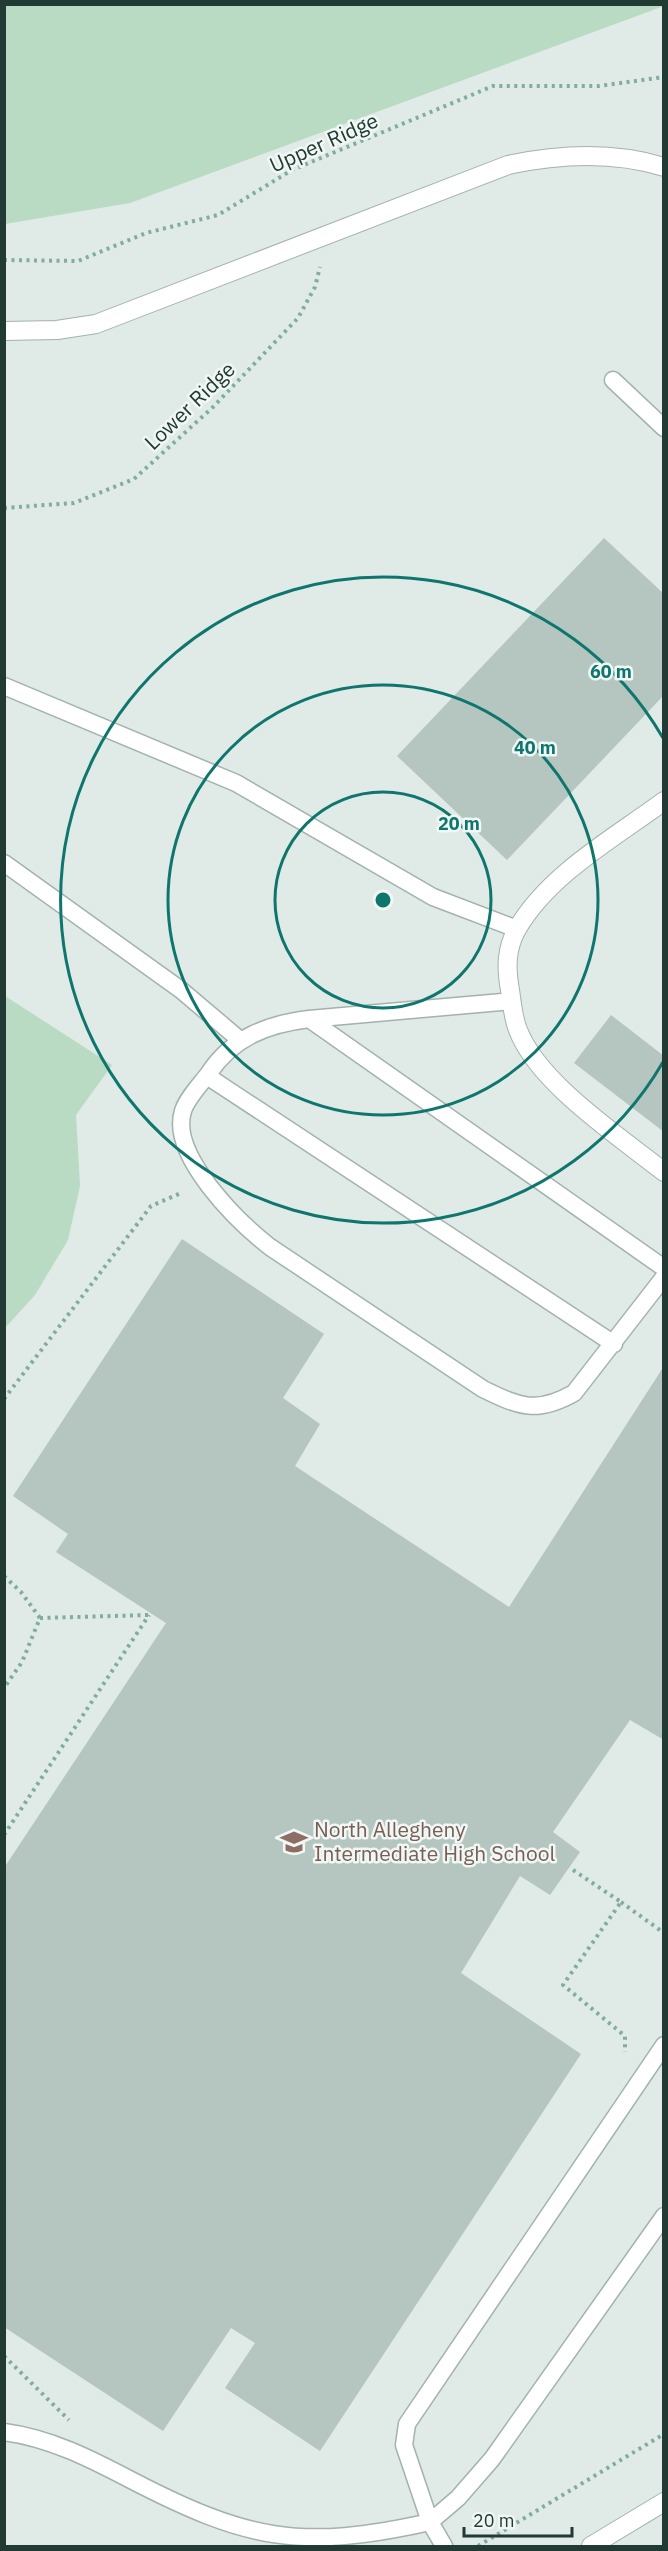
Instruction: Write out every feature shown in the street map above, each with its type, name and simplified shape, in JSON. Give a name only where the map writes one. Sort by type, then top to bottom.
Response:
[{"type":"street","points":[[4,331],[57,330],[96,324],[465,179],[540,158],[612,156],[663,167]]},
{"type":"street","points":[[663,801],[567,872],[541,898],[517,929],[507,954],[518,1031],[532,1054],[551,1078],[663,1172]]},
{"type":"street","points":[[591,2547],[663,2502]]},
{"type":"lane","points":[[613,380],[663,428]]},
{"type":"lane","points":[[4,686],[236,783],[433,897],[517,929]]},
{"type":"lane","points":[[4,862],[181,990],[240,1040]]},
{"type":"lane","points":[[512,1001],[279,1022],[240,1040],[218,1060],[183,1110],[181,1130],[187,1152],[206,1181],[252,1233],[270,1247],[483,1389],[509,1402],[534,1406],[553,1405],[574,1393],[614,1344],[663,1277]]},
{"type":"lane","points":[[309,1019],[663,1268]]},
{"type":"lane","points":[[207,1076],[614,1344]]},
{"type":"lane","points":[[444,2547],[430,2522],[404,2445],[407,2424],[663,2045]]},
{"type":"lane","points":[[4,2432],[28,2435],[98,2462],[199,2515],[262,2538],[332,2543],[381,2537],[430,2522],[458,2498],[492,2459],[663,2216]]},
{"type":"path","name":"Upper Ridge","points":[[4,260],[78,261],[146,233],[218,215],[292,170],[493,86],[599,86],[663,77]]},
{"type":"path","name":"Lower Ridge","points":[[4,508],[74,503],[134,479],[213,407],[298,318],[315,288],[321,263],[320,237]]},
{"type":"path","points":[[4,1399],[151,1206],[206,1181]]},
{"type":"path","points":[[4,1576],[21,1592],[40,1618]]},
{"type":"path","points":[[4,1835],[149,1615],[40,1618]]},
{"type":"path","points":[[4,1688],[22,1662],[40,1618]]},
{"type":"path","points":[[573,1870],[663,1933]]},
{"type":"path","points":[[621,1902],[563,1986],[625,2036],[626,2054],[645,2072]]},
{"type":"path","points":[[4,2356],[76,2427],[98,2462]]},
{"type":"path","points":[[478,2547],[663,2433]]},
{"type":"green space","points":[[5,4],[663,4],[664,6],[130,203],[5,224]]},
{"type":"green space","points":[[5,996],[112,1065],[76,1115],[80,1186],[68,1240],[35,1295],[5,1328]]},
{"type":"building","points":[[604,538],[664,594],[664,695],[507,860],[397,756]]},
{"type":"building","points":[[611,1015],[664,1056],[664,1132],[574,1063]]},
{"type":"building","name":"North Allegheny Intermediate High School","points":[[182,1239],[324,1334],[283,1398],[320,1424],[295,1466],[509,1607],[664,1366],[664,1740],[630,1720],[553,1832],[580,1852],[550,1895],[520,1876],[461,1973],[581,2054],[320,2451],[225,2388],[255,2343],[231,2328],[163,2431],[4,2327],[4,1868],[166,1623],[56,1552],[68,1534],[13,1496]]},
{"type":"place","name":"North Allegheny Intermediate High School","points":[[294,1842]]}]
